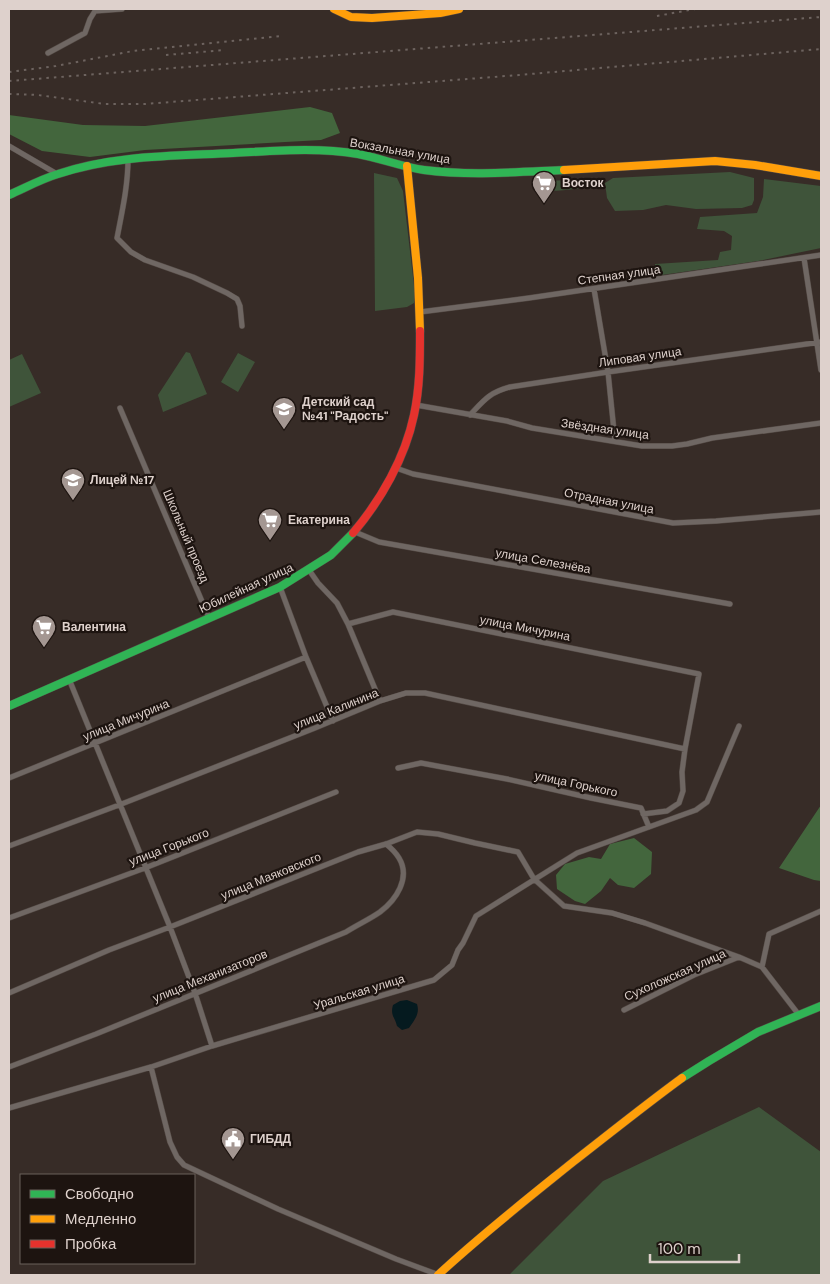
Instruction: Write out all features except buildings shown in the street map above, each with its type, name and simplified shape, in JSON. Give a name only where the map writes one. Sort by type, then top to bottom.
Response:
[{"type":"main road","points":[[334,9],[351,17],[372,18],[422,15],[459,9]]},
{"type":"main road","name":"Вокзальная улица","points":[[9,195],[57,174],[100,162],[275,151],[320,151],[358,154],[407,166],[442,172],[462,173],[504,173],[736,161],[821,176]]},
{"type":"main road","name":"Юбилейная улица","points":[[9,706],[280,587],[332,554],[355,532],[373,507],[396,468],[408,438],[416,405],[420,376],[420,312],[407,166]]},
{"type":"main road","points":[[438,1275],[489,1229],[671,1086],[698,1067],[760,1032],[821,1006]]},
{"type":"street","points":[[48,53],[85,33],[95,11],[122,9]]},
{"type":"street","points":[[9,146],[57,174]]},
{"type":"street","points":[[128,159],[126,194],[117,238],[131,252],[145,260],[193,277],[236,299],[240,306],[242,326]]},
{"type":"street","name":"Степная улица","points":[[420,312],[594,289],[821,255]]},
{"type":"street","points":[[804,258],[819,342],[821,370]]},
{"type":"street","points":[[594,289],[608,372],[615,441]]},
{"type":"street","name":"Липовая улица","points":[[470,415],[484,400],[496,391],[510,387],[819,342]]},
{"type":"street","name":"Звёздная улица","points":[[416,405],[507,421],[532,428],[642,446],[672,446],[712,438],[821,423]]},
{"type":"street","name":"Школьный проезд","points":[[120,408],[209,618]]},
{"type":"street","name":"Отрадная улица","points":[[396,468],[413,474],[673,523],[821,512]]},
{"type":"street","name":"улица Селезнёва","points":[[355,532],[379,542],[730,604]]},
{"type":"street","points":[[309,570],[318,584],[337,604],[348,624],[380,702]]},
{"type":"street","points":[[280,587],[306,657],[333,721]]},
{"type":"street","name":"улица Мичурина","points":[[348,624],[393,612],[699,674],[685,749]]},
{"type":"street","name":"улица Мичурина","points":[[9,778],[306,657]]},
{"type":"street","points":[[69,680],[170,927],[195,993],[212,1046]]},
{"type":"street","name":"улица Калинина","points":[[9,846],[406,693],[425,694],[685,749]]},
{"type":"street","name":"Уральская улица","points":[[9,1108],[434,980],[452,965],[476,916],[577,854],[696,810],[707,802],[739,726]]},
{"type":"street","points":[[649,827],[644,814],[667,811],[679,803],[683,791],[682,772],[685,749]]},
{"type":"street","name":"улица Горького","points":[[398,768],[421,763],[454,769],[641,808],[644,814]]},
{"type":"street","name":"улица Горького","points":[[9,918],[145,868],[336,792]]},
{"type":"street","name":"улица Маяковского","points":[[9,992],[109,950],[358,852],[386,844],[416,832],[438,834],[518,852],[534,879],[564,906],[612,913],[739,957]]},
{"type":"street","name":"улица Механизаторов","points":[[9,1067],[346,932],[380,912],[396,896],[402,882],[404,868],[400,858],[386,844]]},
{"type":"street","points":[[799,1015],[762,967],[770,934],[821,911]]},
{"type":"street","name":"Сухоложская улица","points":[[624,1010],[694,975],[739,957],[762,967]]},
{"type":"street","points":[[150,1067],[170,1142],[177,1157],[184,1165],[278,1209],[438,1275]]},
{"type":"green space","points":[[310,107],[332,113],[340,133],[321,140],[145,150],[90,157],[42,151],[9,134],[9,115],[83,125],[145,126]]},
{"type":"green space","points":[[730,172],[754,178],[754,200],[752,205],[742,208],[696,209],[666,205],[643,210],[615,211],[607,198],[605,183],[613,178]]},
{"type":"green space","points":[[374,173],[397,178],[403,191],[415,294],[414,303],[407,307],[375,311]]},
{"type":"green space","points":[[580,179],[587,181],[583,188],[564,190],[545,189],[535,182]]},
{"type":"green space","points":[[764,179],[821,186],[821,248],[758,261],[655,276],[655,264],[718,260],[720,252],[731,250],[732,236],[724,231],[697,229],[700,217],[757,213],[763,197]]},
{"type":"green space","points":[[186,352],[190,353],[207,394],[163,412],[158,395]]},
{"type":"green space","points":[[238,353],[255,362],[238,392],[221,382]]},
{"type":"green space","points":[[22,354],[41,393],[9,407],[9,360]]},
{"type":"green space","points":[[821,805],[821,881],[779,868]]},
{"type":"green space","points":[[634,838],[652,852],[651,874],[634,888],[618,885],[610,878],[601,891],[585,904],[575,901],[557,889],[556,875],[565,864],[589,857],[601,859],[610,844]]},
{"type":"green space","points":[[759,1107],[821,1152],[821,1275],[509,1275],[603,1181]]},
{"type":"water","points":[[407,1000],[417,1004],[418,1011],[409,1028],[402,1030],[397,1026],[392,1009],[393,1005]]},
{"type":"railway","points":[[657,16],[695,9]]},
{"type":"railway","points":[[9,81],[821,17]]},
{"type":"railway","points":[[9,72],[56,66],[133,51],[282,36]]},
{"type":"railway","points":[[9,94],[38,95],[105,104],[145,104],[821,49]]},
{"type":"railway","points":[[166,55],[225,50]]},
{"type":"traffic: fast","points":[[9,195],[39,181],[79,168],[101,163],[167,156],[311,150],[343,152],[416,169],[441,172],[494,173],[564,170]]},
{"type":"traffic: fast","points":[[9,706],[280,587],[331,555],[353,533]]},
{"type":"traffic: fast","points":[[682,1078],[758,1032],[821,1006]]},
{"type":"traffic: slow","points":[[334,9],[351,17],[372,18],[440,13],[459,9]]},
{"type":"traffic: slow","points":[[564,170],[715,161],[755,165],[821,176]]},
{"type":"traffic: slow","points":[[407,166],[418,278],[420,331]]},
{"type":"traffic: slow","points":[[438,1275],[521,1203],[682,1078]]},
{"type":"traffic: jam","points":[[353,533],[373,507],[391,478],[405,447],[414,415],[419,384],[420,331]]},
{"type":"place","name":"Восток","points":[[544,204]]},
{"type":"place","name":"Детский сад №41 \"Радость\"","points":[[284,430]]},
{"type":"place","name":"Лицей №17","points":[[73,501]]},
{"type":"place","name":"Екатерина","points":[[270,541]]},
{"type":"place","name":"Валентина","points":[[44,648]]},
{"type":"place","name":"ГИБДД","points":[[233,1160]]}]
